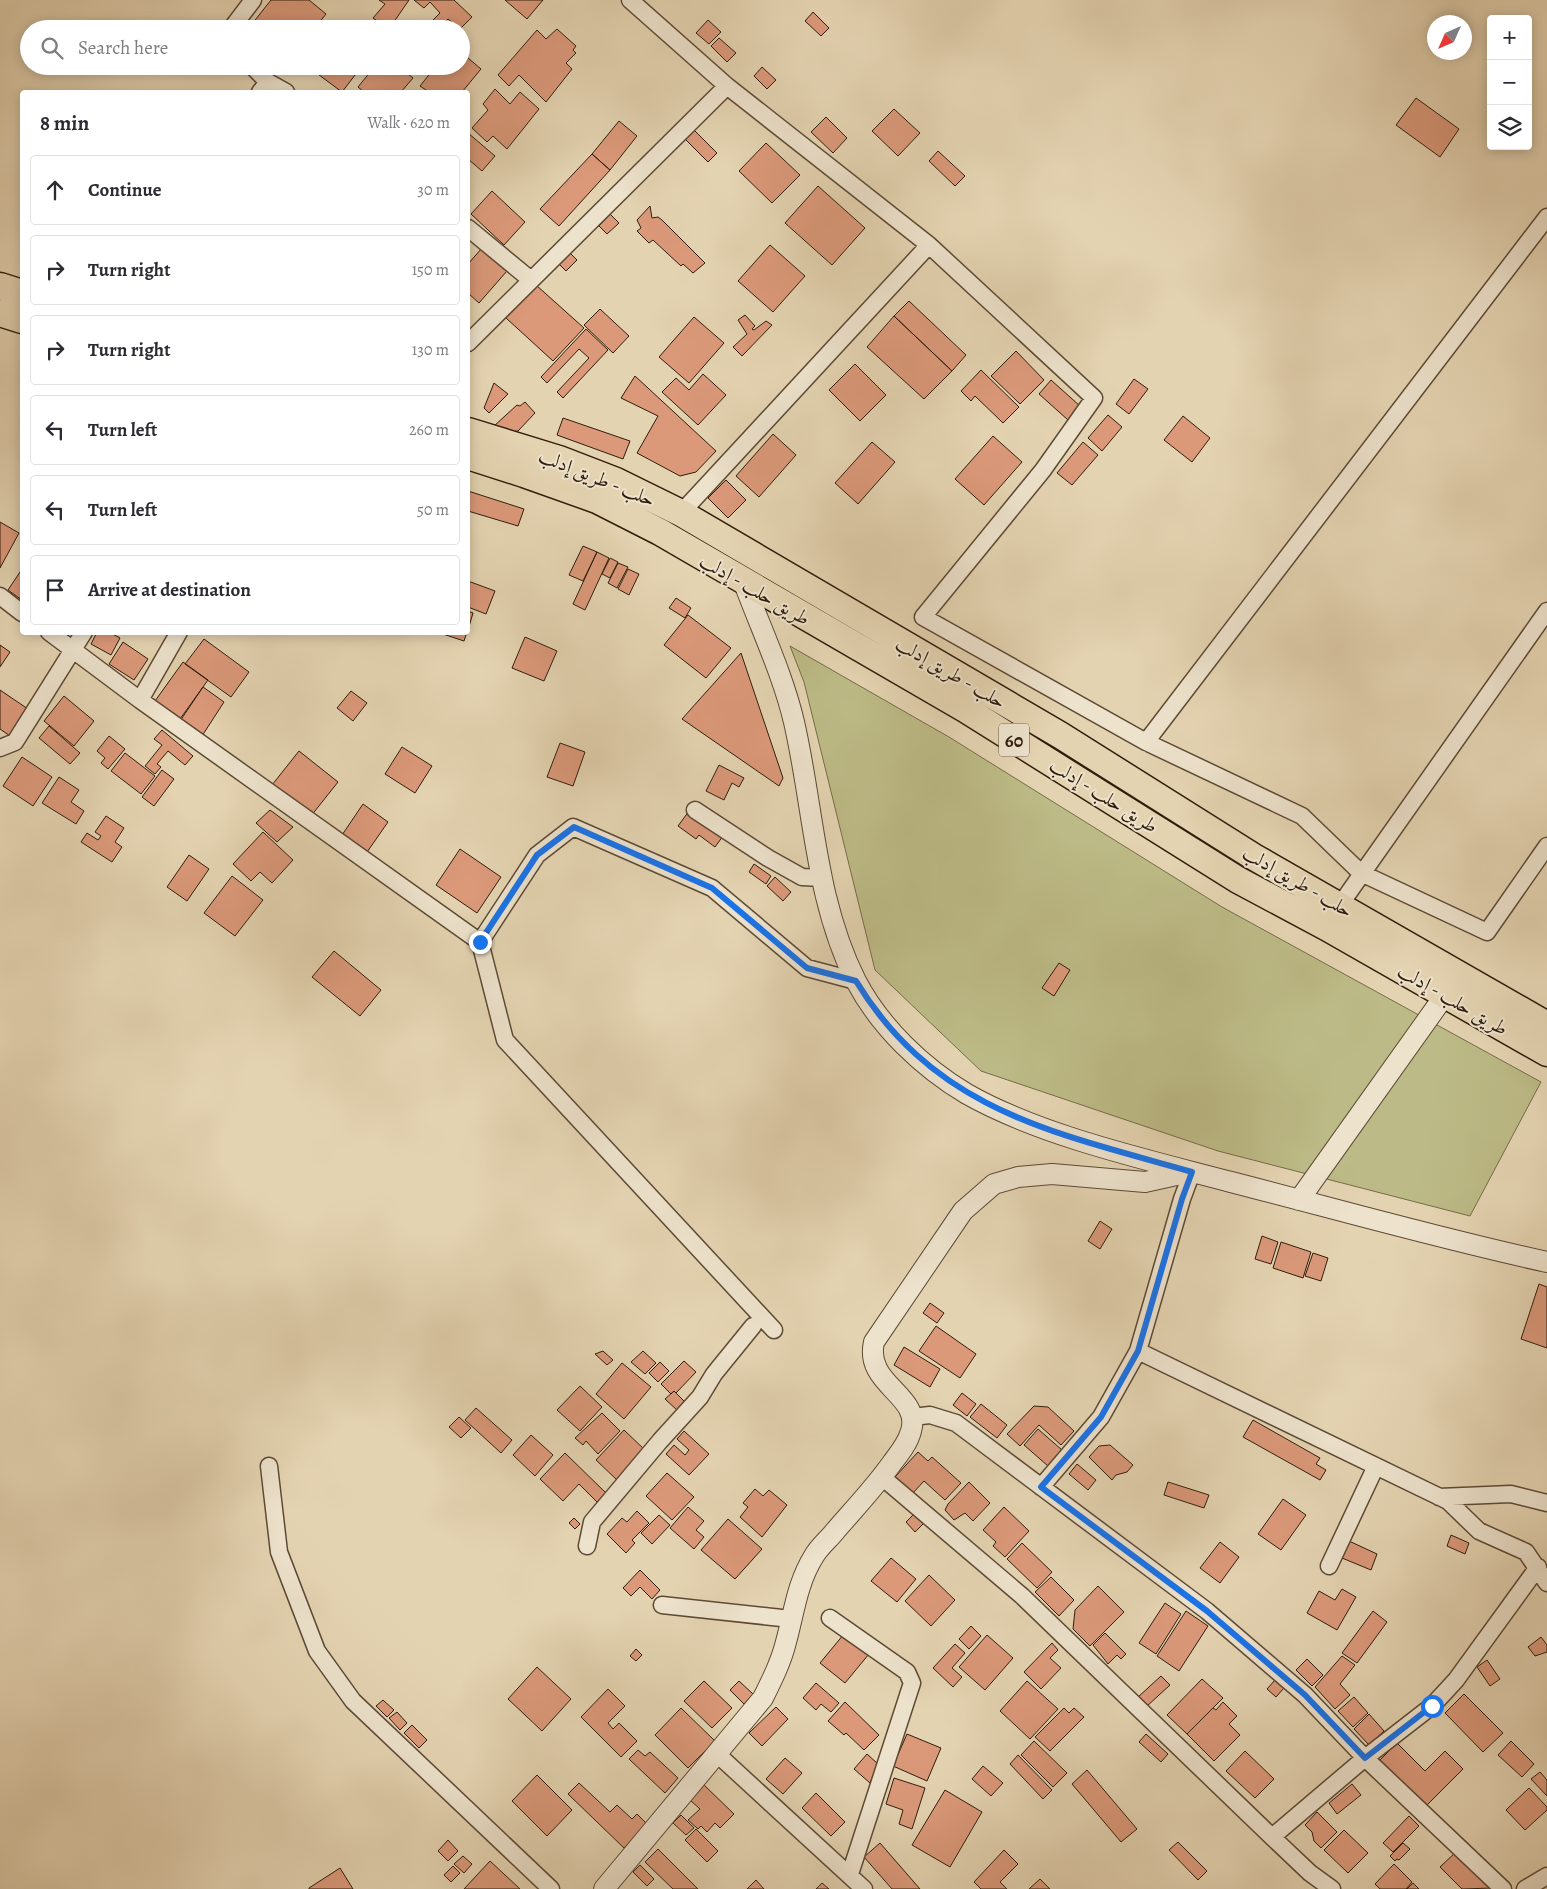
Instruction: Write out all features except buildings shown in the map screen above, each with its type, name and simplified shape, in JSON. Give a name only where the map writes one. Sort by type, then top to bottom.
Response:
[{"type":"highway","points":[[0,286],[20,292]]},
{"type":"highway","points":[[0,313],[20,319]]},
{"type":"highway","name":"حلب - طريق إدلب","points":[[470,432],[559,459],[616,481],[681,513],[1060,735],[1254,857],[1547,1025]]},
{"type":"highway","name":"طريق حلب - إدلب","points":[[470,457],[597,500],[660,532],[744,583],[965,709],[1238,880],[1547,1053]]},
{"type":"street","points":[[239,20],[253,0]]},
{"type":"street","points":[[630,0],[727,86],[929,245],[1094,398],[1043,470],[923,617],[1146,742],[1302,816],[1361,873],[1488,932],[1544,856]]},
{"type":"street","points":[[257,75],[264,87],[277,90]]},
{"type":"street","points":[[470,341],[727,86]]},
{"type":"street","points":[[1146,742],[1547,217]]},
{"type":"street","points":[[470,230],[531,280]]},
{"type":"street","points":[[681,513],[929,245]]},
{"type":"street","points":[[744,583],[794,719],[822,878],[833,923],[856,981],[870,1004],[915,1055],[968,1094],[1001,1110],[1082,1140],[1192,1172],[1547,1262]]},
{"type":"street","points":[[0,596],[20,611]]},
{"type":"street","points":[[1340,905],[1547,611]]},
{"type":"street","points":[[53,635],[140,700],[480,942],[505,1040],[774,1330]]},
{"type":"street","points":[[0,748],[15,742],[82,635]]},
{"type":"street","points":[[140,700],[177,635]]},
{"type":"street","points":[[694,810],[768,858],[802,877],[822,878]]},
{"type":"street","points":[[480,942],[537,855],[574,827],[712,888],[807,968],[856,981]]},
{"type":"street","points":[[1299,1200],[1445,995]]},
{"type":"street","points":[[1041,1487],[1101,1417],[1138,1351],[1182,1199],[1192,1172]]},
{"type":"street","points":[[604,1889],[763,1698],[776,1674],[786,1643],[795,1599],[814,1555],[882,1477],[903,1448],[912,1430],[912,1417],[907,1405],[878,1372],[872,1352],[874,1342],[963,1211],[981,1193],[994,1184],[1018,1177],[1052,1174],[1146,1182],[1192,1172]]},
{"type":"street","points":[[587,1546],[592,1522],[660,1441],[700,1397],[714,1374],[753,1326]]},
{"type":"street","points":[[1138,1351],[1448,1501],[1479,1531],[1526,1552],[1538,1567],[1547,1583]]},
{"type":"street","points":[[912,1417],[930,1415],[956,1423],[1207,1611],[1305,1695],[1365,1758],[1503,1889]]},
{"type":"street","points":[[269,1466],[279,1552],[317,1651],[353,1701],[551,1889]]},
{"type":"street","points":[[1329,1566],[1376,1466]]},
{"type":"street","points":[[882,1477],[1022,1596],[1310,1873],[1332,1889]]},
{"type":"street","points":[[1439,1497],[1511,1494],[1547,1503]]},
{"type":"street","points":[[1272,1837],[1365,1758],[1432,1706],[1456,1680],[1538,1567]]},
{"type":"street","points":[[662,1605],[791,1620]]},
{"type":"street","points":[[830,1618],[907,1672],[912,1683],[850,1874]]},
{"type":"street","points":[[716,1753],[850,1874],[864,1889]]},
{"type":"shaded area","points":[[790,646],[949,737],[1222,907],[1541,1082],[1470,1216],[1218,1151],[981,1071],[875,970],[804,682]]},
{"type":"route","points":[[480,942],[537,855],[574,827],[712,888],[807,968],[856,981],[870,1004],[915,1055],[944,1079],[968,1094],[1038,1125],[1082,1140],[1192,1172],[1182,1199],[1138,1351],[1101,1417],[1041,1487],[1207,1611],[1305,1695],[1365,1758],[1432,1706]]}]
